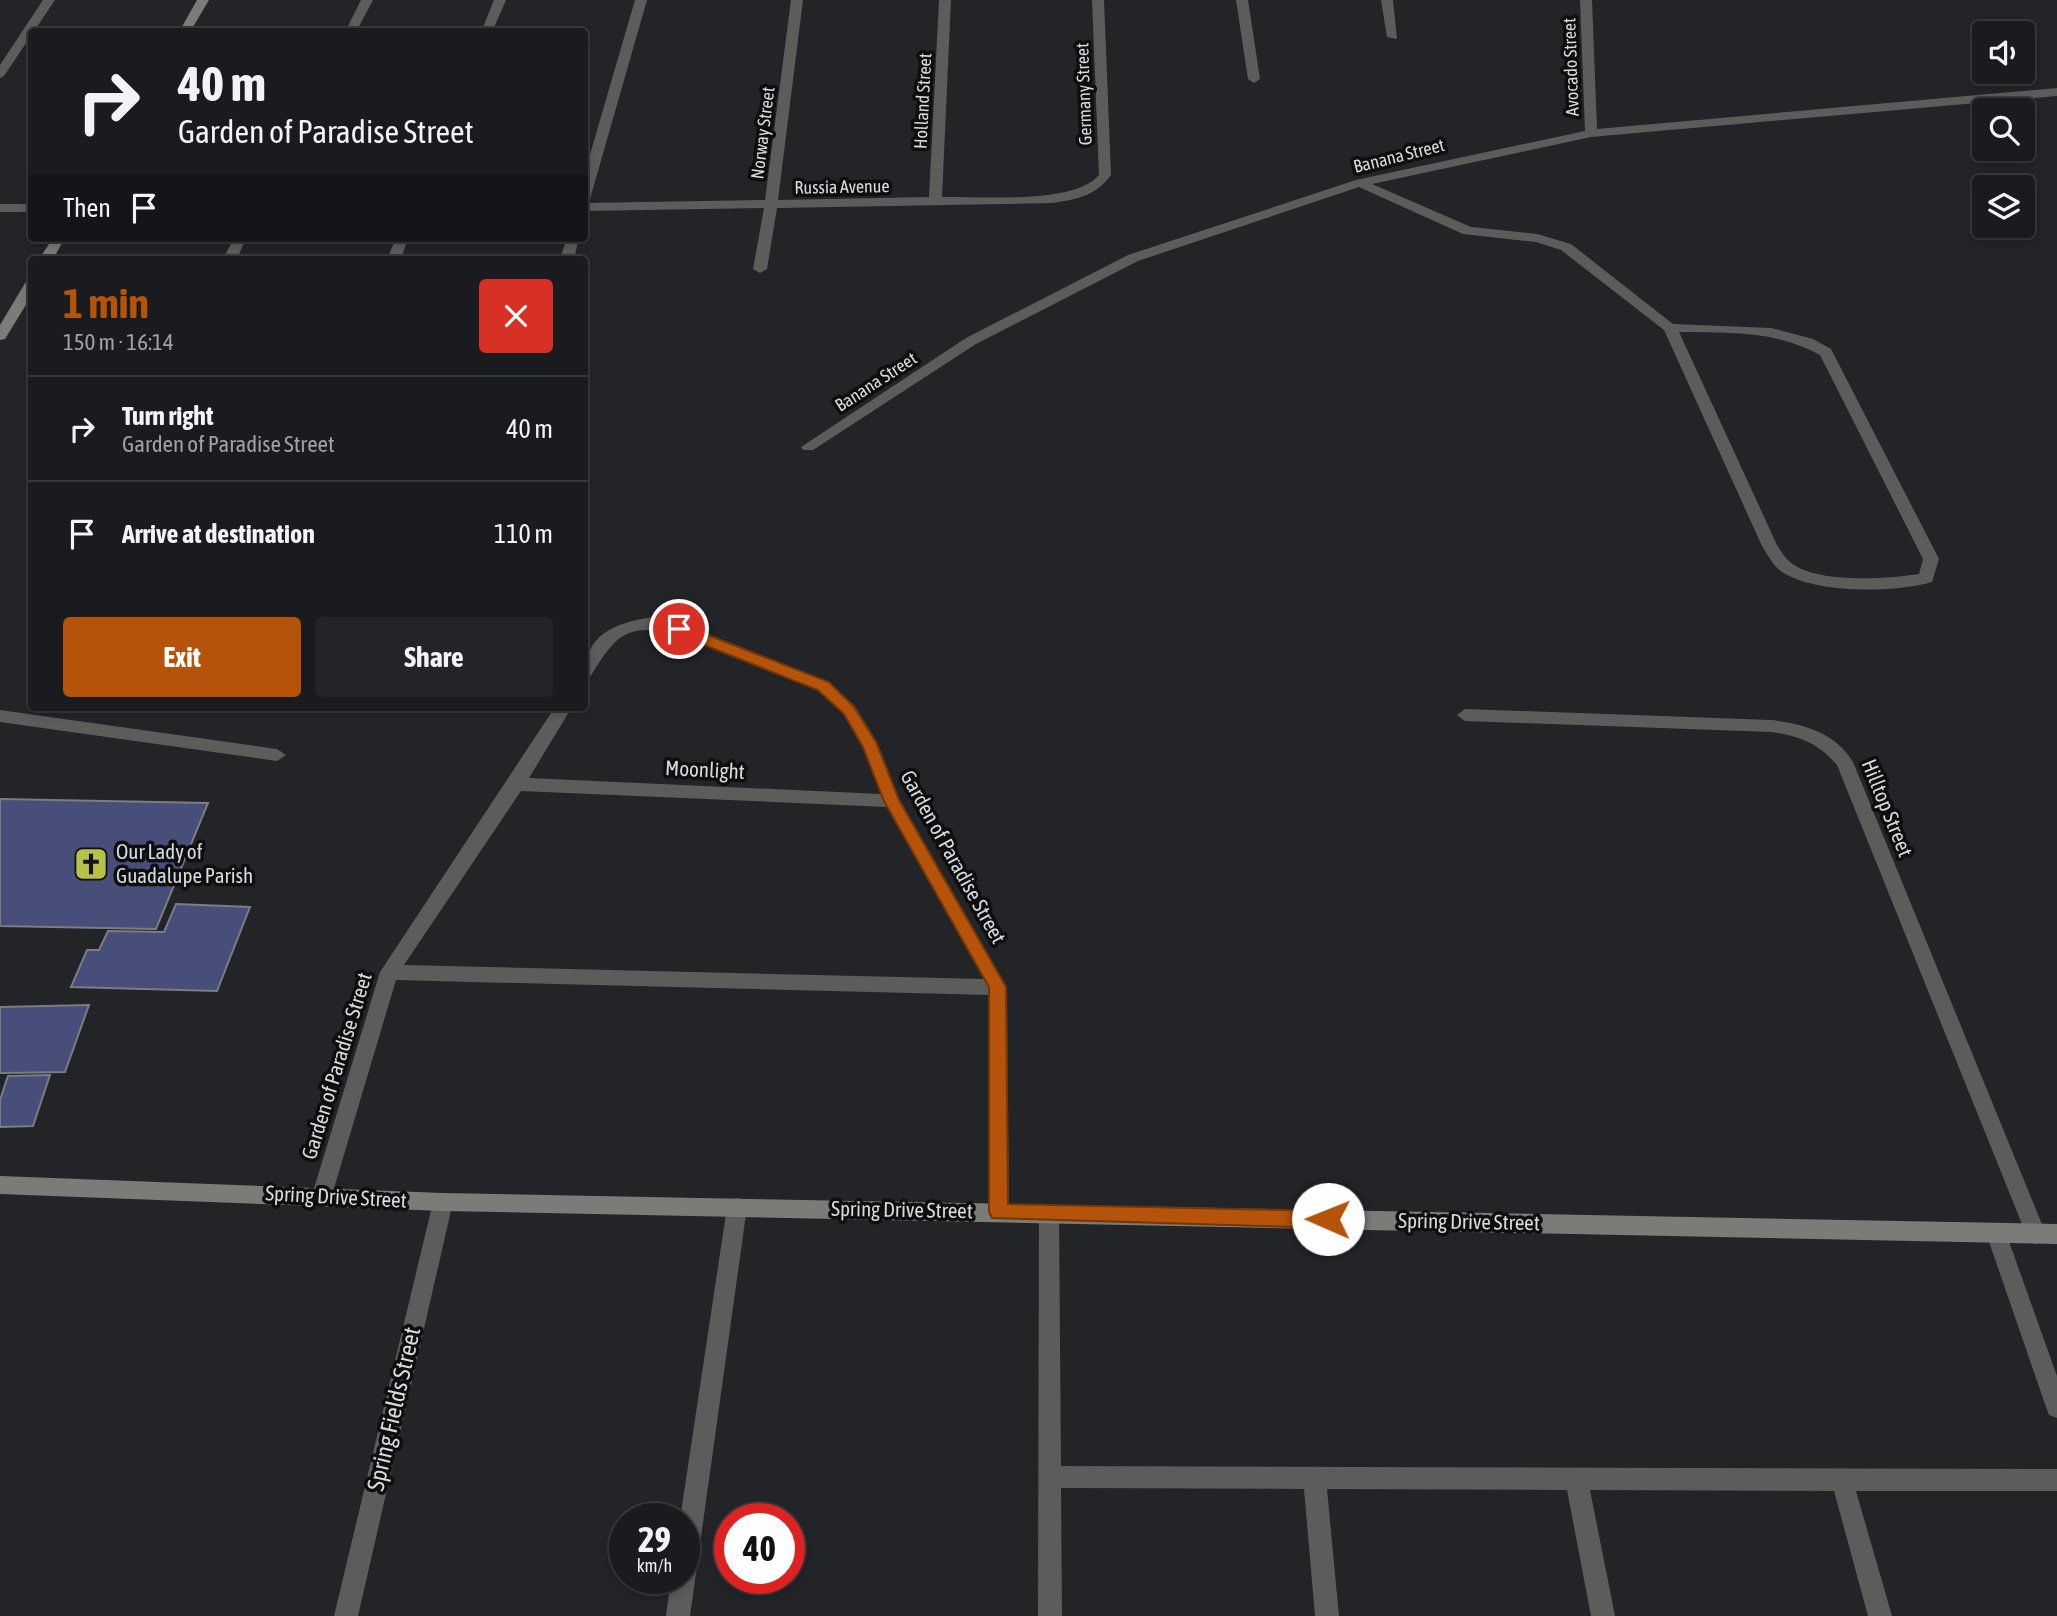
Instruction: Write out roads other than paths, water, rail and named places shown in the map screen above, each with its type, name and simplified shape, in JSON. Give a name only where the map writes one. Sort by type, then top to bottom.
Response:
[{"type":"street","points":[[30,28],[49,0]]},
{"type":"street","points":[[186,28],[203,0]]},
{"type":"street","points":[[352,28],[366,0]]},
{"type":"street","points":[[488,28],[500,0]]},
{"type":"street","points":[[588,185],[641,0]]},
{"type":"street","name":"Norway Street","points":[[760,269],[771,205],[797,0]]},
{"type":"street","name":"Holland Street","points":[[936,203],[944,0]]},
{"type":"street","name":"Germany Street","points":[[1097,185],[1105,175],[1098,0]]},
{"type":"street","points":[[1242,0],[1254,79]]},
{"type":"street","points":[[1387,0],[1393,37]]},
{"type":"street","name":"Avocado Street","points":[[1586,0],[1591,133]]},
{"type":"street","points":[[0,74],[28,32]]},
{"type":"street","name":"Banana Street","points":[[808,447],[971,341],[1133,258],[1360,183],[1479,155],[1591,133],[2057,92]]},
{"type":"street","points":[[1360,183],[1468,231],[1537,238],[1566,247],[1670,328],[1770,547],[1786,567],[1816,579],[1901,583],[1926,578],[1931,559],[1826,352],[1804,338],[1781,331],[1670,328]]},
{"type":"street","name":"Russia Avenue","points":[[588,208],[1053,199],[1078,195],[1097,185]]},
{"type":"street","points":[[0,208],[28,208]]},
{"type":"street","points":[[0,336],[28,290]]},
{"type":"street","name":"Garden of Paradise Street","points":[[588,667],[606,639],[626,627],[653,623],[679,629],[823,686],[849,710],[871,746],[892,801],[998,987],[999,1212]]},
{"type":"street","name":"Garden of Paradise Street","points":[[322,1195],[389,972],[516,784],[562,711]]},
{"type":"street","name":"Hilltop Street","points":[[1465,715],[1771,726],[1801,729],[1827,741],[1844,762],[2047,1234]]},
{"type":"street","points":[[0,716],[277,755]]},
{"type":"street","name":"Moonlight","points":[[516,784],[892,801]]},
{"type":"street","points":[[389,972],[998,987]]},
{"type":"street","name":"Spring Drive Street","points":[[0,1185],[322,1195],[443,1202],[2047,1234]]},
{"type":"street","name":"Spring Fields Street","points":[[346,1616],[443,1202]]},
{"type":"street","points":[[694,1503],[737,1207]]},
{"type":"street","points":[[1049,1213],[1050,1616]]},
{"type":"street","points":[[1996,1233],[2057,1407]]},
{"type":"street","points":[[1050,1476],[2057,1480]]},
{"type":"street","points":[[1314,1478],[1327,1616]]},
{"type":"street","points":[[1576,1479],[1603,1616]]},
{"type":"street","points":[[1842,1480],[1880,1616]]},
{"type":"street","points":[[678,1616],[681,1594]]},
{"type":"place","name":"Our Lady of Guadalupe Parish","points":[[91,864]]}]
